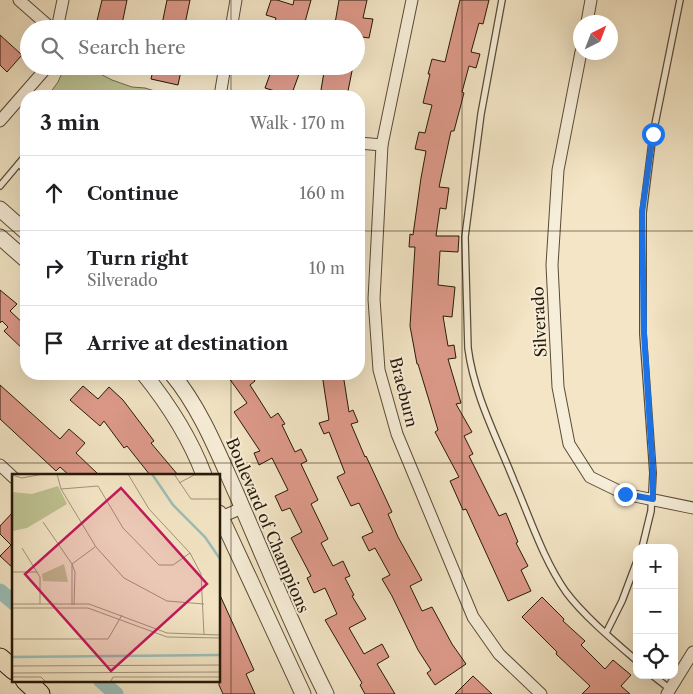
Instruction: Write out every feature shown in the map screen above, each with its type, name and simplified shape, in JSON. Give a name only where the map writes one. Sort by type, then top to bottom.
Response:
[{"type":"main road","points":[[0,658],[12,668]]},
{"type":"main road","points":[[27,682],[40,694]]},
{"type":"street","points":[[19,0],[42,20]]},
{"type":"street","points":[[59,20],[63,0]]},
{"type":"street","points":[[233,20],[236,0]]},
{"type":"street","name":"Braeburn","points":[[412,0],[382,145],[374,299],[379,370],[397,434],[473,617],[499,654],[541,694]]},
{"type":"street","points":[[588,15],[591,0]]},
{"type":"street","name":"Silverado","points":[[579,60],[558,170],[552,265],[558,387],[569,444],[590,477],[625,494],[693,508]]},
{"type":"street","points":[[27,90],[40,75]]},
{"type":"street","points":[[221,90],[224,75]]},
{"type":"street","points":[[0,122],[20,99]]},
{"type":"street","points":[[365,144],[382,145]]},
{"type":"street","points":[[0,209],[20,227]]},
{"type":"street","points":[[0,237],[20,255]]},
{"type":"street","points":[[149,380],[168,404],[196,453],[204,474]]},
{"type":"street","name":"Boulevard of Champions","points":[[177,380],[213,440],[299,642],[326,694]]},
{"type":"street","points":[[0,465],[12,476]]},
{"type":"street","points":[[220,516],[242,508]]},
{"type":"street","points":[[220,518],[302,694]]},
{"type":"street","points":[[668,692],[693,652]]},
{"type":"lane","points":[[502,0],[480,114],[466,237],[468,348],[471,366],[482,402],[554,572],[566,592],[633,657]]},
{"type":"lane","points":[[643,544],[653,499],[653,473],[644,334],[642,213],[653,134],[680,0]]},
{"type":"lane","points":[[0,186],[19,164]]},
{"type":"lane","points":[[606,633],[622,601],[633,572]]},
{"type":"lane","points":[[656,679],[668,692]]},
{"type":"green space","points":[[61,75],[102,75],[132,87],[152,90],[52,90]]},
{"type":"building","points":[[102,0],[127,0],[123,20],[97,20]]},
{"type":"building","points":[[167,0],[190,0],[186,20],[163,20]]},
{"type":"building","points":[[271,0],[293,5],[294,0],[311,0],[305,20],[275,20],[276,18],[266,15]]},
{"type":"building","points":[[339,0],[367,0],[363,18],[373,19],[369,38],[365,37],[365,20],[336,20]]},
{"type":"building","points":[[460,0],[489,0],[483,24],[479,23],[471,52],[480,54],[476,68],[469,66],[454,131],[451,131],[439,187],[449,188],[446,209],[440,208],[436,236],[459,236],[458,252],[440,251],[438,285],[455,287],[452,317],[443,316],[448,346],[454,345],[456,358],[448,359],[461,403],[456,404],[472,432],[464,436],[473,454],[469,456],[499,516],[506,513],[518,542],[516,543],[528,566],[521,570],[531,591],[508,601],[466,509],[463,510],[450,481],[459,477],[435,432],[438,430],[417,364],[410,326],[415,247],[409,247],[410,234],[413,235],[426,151],[415,149],[419,132],[425,133],[432,105],[423,103],[432,59],[445,62]]},
{"type":"building","points":[[0,35],[20,53],[20,57],[7,72],[0,65]]},
{"type":"building","points":[[152,75],[180,75],[178,85],[151,79]]},
{"type":"building","points":[[270,75],[299,75],[293,90],[272,90],[265,88]]},
{"type":"building","points":[[324,75],[351,75],[348,90],[321,90]]},
{"type":"building","points":[[0,290],[17,304],[10,311],[20,320],[20,346],[4,331],[8,327],[2,321],[0,323]]},
{"type":"building","points":[[230,380],[254,380],[250,385],[271,418],[278,413],[285,424],[282,425],[295,452],[301,449],[307,461],[301,464],[318,500],[311,504],[328,539],[321,543],[333,566],[343,561],[350,576],[345,578],[354,595],[352,596],[366,619],[349,628],[364,654],[382,644],[389,657],[377,664],[395,694],[365,694],[360,685],[362,683],[325,620],[337,614],[325,588],[314,593],[307,578],[311,576],[291,538],[302,532],[290,508],[282,511],[275,496],[288,490],[272,458],[259,465],[254,453],[260,451],[234,412],[247,403]]},
{"type":"building","points":[[323,380],[344,380],[349,412],[353,410],[358,422],[351,424],[392,512],[388,514],[398,537],[422,580],[410,586],[422,611],[432,607],[452,644],[466,664],[435,685],[427,673],[431,670],[418,650],[382,579],[390,575],[375,548],[369,551],[362,537],[373,532],[359,503],[351,506],[337,477],[345,473],[329,432],[324,434],[319,423],[329,420]]},
{"type":"building","points":[[0,385],[60,439],[69,429],[85,443],[76,453],[98,474],[68,474],[60,467],[56,471],[0,419]]},
{"type":"building","points":[[83,386],[98,399],[109,387],[123,400],[154,441],[151,443],[177,474],[149,474],[127,446],[124,448],[104,421],[100,426],[70,400]]},
{"type":"building","points":[[12,513],[12,567],[0,556],[11,545],[0,534],[0,526]]},
{"type":"building","points":[[220,595],[254,670],[246,674],[255,694],[223,694],[219,685]]},
{"type":"building","points":[[542,597],[564,619],[563,621],[585,641],[581,645],[605,669],[613,660],[631,675],[621,686],[630,694],[582,694],[590,686],[556,654],[557,652],[522,617]]},
{"type":"building","points":[[473,676],[492,694],[455,694]]},
{"type":"waterway","points":[[0,591],[12,601]]},
{"type":"waterway","points":[[102,682],[116,694]]},
{"type":"route","points":[[625,494],[653,499],[644,334],[642,213],[653,134]]}]
